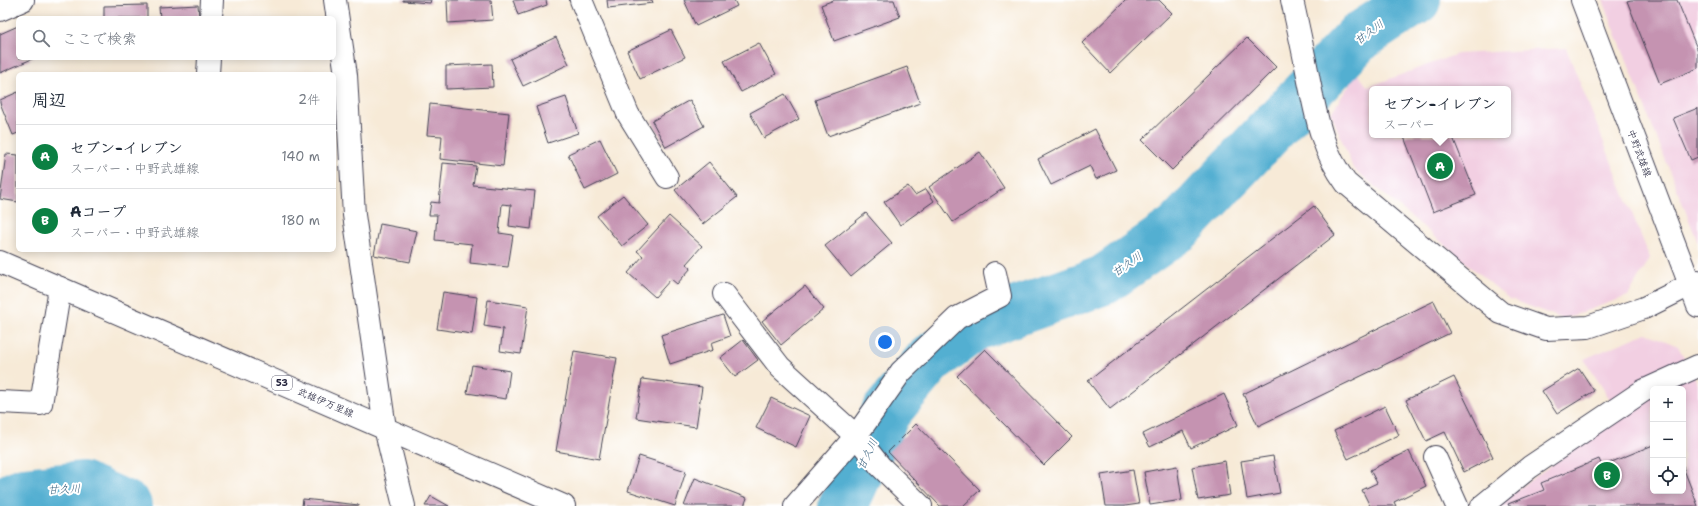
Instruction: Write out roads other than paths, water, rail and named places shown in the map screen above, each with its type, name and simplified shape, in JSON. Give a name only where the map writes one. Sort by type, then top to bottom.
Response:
[{"type":"street","points":[[0,10],[23,0]]},
{"type":"street","points":[[211,16],[212,0]]},
{"type":"street","points":[[335,0],[346,75],[354,215],[385,428],[404,506]]},
{"type":"street","points":[[581,0],[628,114],[667,177]]},
{"type":"street","points":[[1292,0],[1316,114],[1324,144],[1335,167],[1346,183],[1501,313],[1546,329],[1588,327],[1644,308],[1694,282]]},
{"type":"street","name":"中野武雄線","points":[[1582,0],[1694,282],[1698,306]]},
{"type":"street","points":[[208,72],[209,60]]},
{"type":"street","name":"武雄伊万里線","points":[[0,262],[564,506]]},
{"type":"street","points":[[795,506],[856,436],[901,372],[957,318],[1000,296],[995,273]]},
{"type":"street","points":[[0,402],[41,404],[60,288]]},
{"type":"street","points":[[724,294],[780,367],[856,436],[880,466],[921,506]]},
{"type":"street","points":[[1482,506],[1530,467],[1643,391],[1698,366]]},
{"type":"street","points":[[1435,457],[1458,506]]},
{"type":"waterway","name":"甘久川","points":[[843,506],[886,412],[929,360],[975,326],[1104,280],[1178,228],[1359,37],[1416,0]]},
{"type":"waterway","name":"甘久川","points":[[0,503],[23,492],[82,486],[127,506]]},
{"type":"place","name":"セブン-イレブン","points":[[1440,166]]},
{"type":"place","name":"Aコープ","points":[[1607,475]]}]
